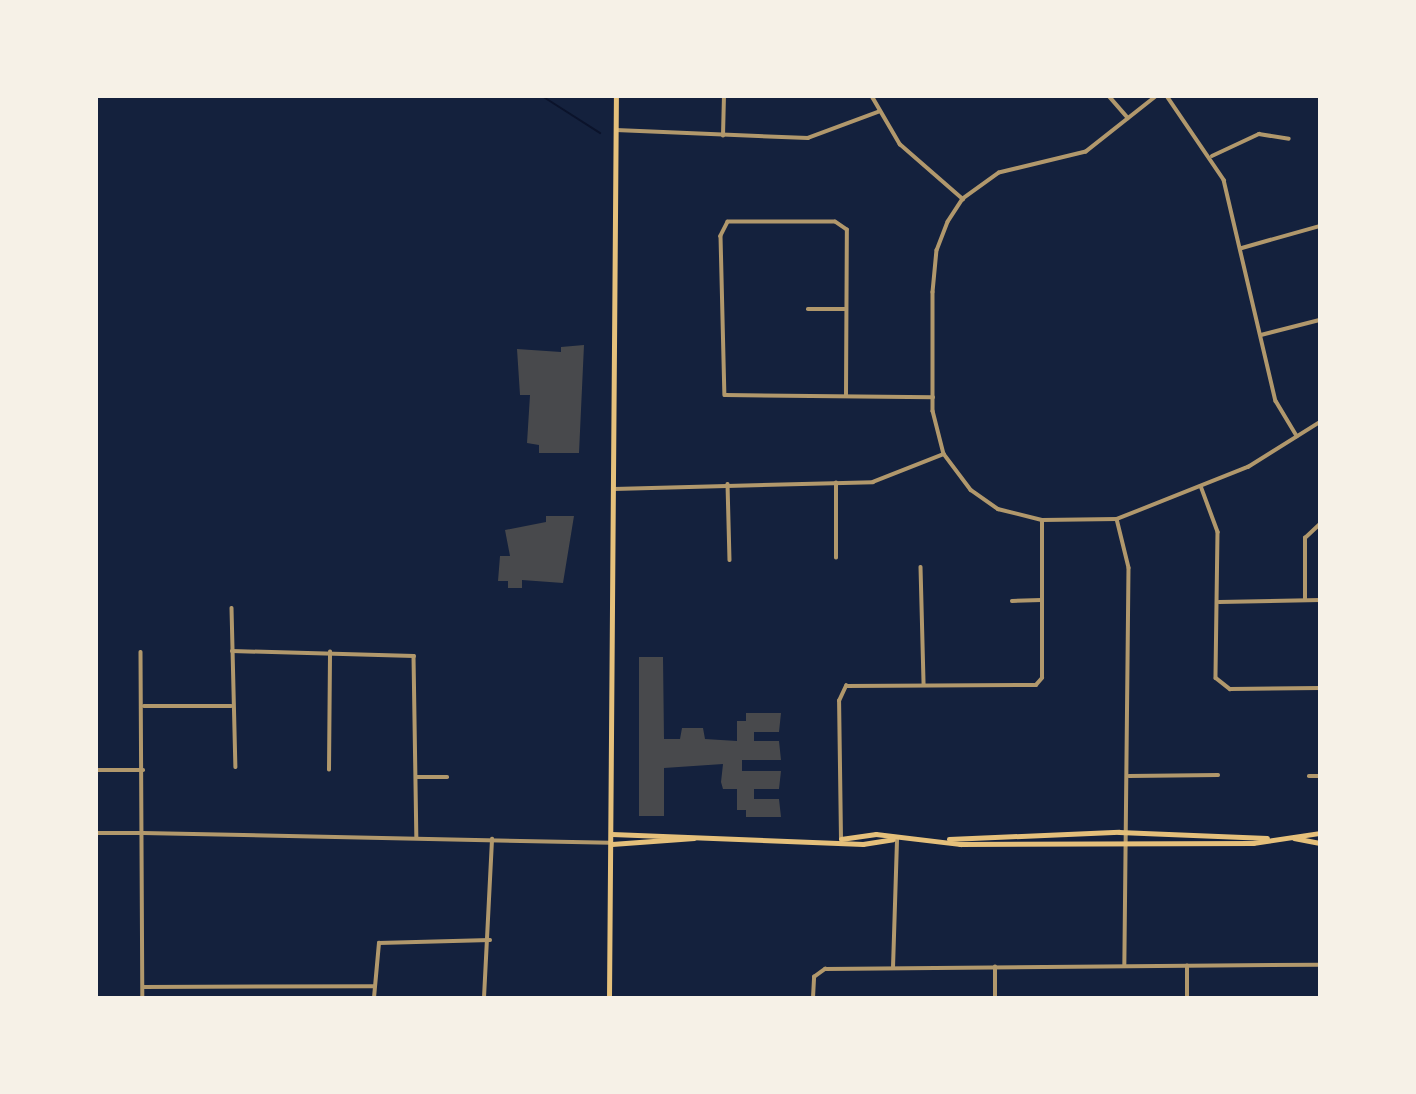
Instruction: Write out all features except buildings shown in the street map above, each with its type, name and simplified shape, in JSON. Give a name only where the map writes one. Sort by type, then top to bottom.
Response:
[{"type":"main road","points":[[609,998],[616,96]]},
{"type":"main road","points":[[948,839],[1129,832],[1267,838]]},
{"type":"main road","points":[[612,834],[694,838],[897,838],[1128,844],[1294,838],[1320,833]]},
{"type":"main road","points":[[612,844],[694,838]]},
{"type":"main road","points":[[841,839],[863,844],[897,838]]},
{"type":"main road","points":[[1294,838],[1320,843]]},
{"type":"street","points":[[723,136],[724,96]]},
{"type":"street","points":[[872,96],[878,112],[900,144],[963,200]]},
{"type":"street","points":[[1109,96],[1129,119]]},
{"type":"street","points":[[1157,96],[1086,152],[999,173],[963,200],[942,234],[934,261],[933,397],[944,454],[985,501],[1042,520],[1117,519],[1201,486],[1320,422]]},
{"type":"street","points":[[1167,96],[1212,156],[1242,248],[1276,401],[1297,436]]},
{"type":"street","points":[[616,130],[808,138],[878,112]]},
{"type":"street","points":[[1212,156],[1259,134],[1289,139]]},
{"type":"street","points":[[846,396],[848,239],[842,224],[733,221],[722,229],[725,395],[933,397]]},
{"type":"street","points":[[1242,248],[1320,226]]},
{"type":"street","points":[[808,309],[846,309]]},
{"type":"street","points":[[1261,335],[1320,320]]},
{"type":"street","points":[[614,489],[836,483],[885,479],[944,454]]},
{"type":"street","points":[[836,483],[836,558]]},
{"type":"street","points":[[728,484],[730,560]]},
{"type":"street","points":[[1201,486],[1218,533],[1219,602],[1215,670],[1221,686],[1320,688]]},
{"type":"street","points":[[1117,519],[1129,568],[1129,832],[1125,965]]},
{"type":"street","points":[[841,839],[840,692],[853,685],[1036,685],[1042,678],[1042,520]]},
{"type":"street","points":[[1305,600],[1305,538],[1320,524]]},
{"type":"street","points":[[921,567],[924,685]]},
{"type":"street","points":[[1012,601],[1041,600]]},
{"type":"street","points":[[1219,602],[1320,600]]},
{"type":"street","points":[[232,608],[231,706],[236,767]]},
{"type":"street","points":[[232,651],[404,652],[416,658],[417,837]]},
{"type":"street","points":[[141,652],[144,706],[143,998]]},
{"type":"street","points":[[329,770],[330,652]]},
{"type":"street","points":[[144,706],[231,706]]},
{"type":"street","points":[[96,770],[143,770]]},
{"type":"street","points":[[1129,776],[1218,775]]},
{"type":"street","points":[[1309,776],[1320,776]]},
{"type":"street","points":[[417,777],[447,777]]},
{"type":"street","points":[[96,833],[492,839],[595,839],[612,834]]},
{"type":"street","points":[[893,968],[897,838]]},
{"type":"street","points":[[484,998],[490,940],[492,839]]},
{"type":"street","points":[[595,839],[612,844]]},
{"type":"street","points":[[374,998],[381,943],[490,940]]},
{"type":"street","points":[[814,998],[819,971],[1125,965],[1320,965]]},
{"type":"street","points":[[1187,966],[1187,998]]},
{"type":"street","points":[[995,967],[995,998]]},
{"type":"street","points":[[143,987],[374,986]]},
{"type":"waterway","points":[[542,96],[600,133]]}]
